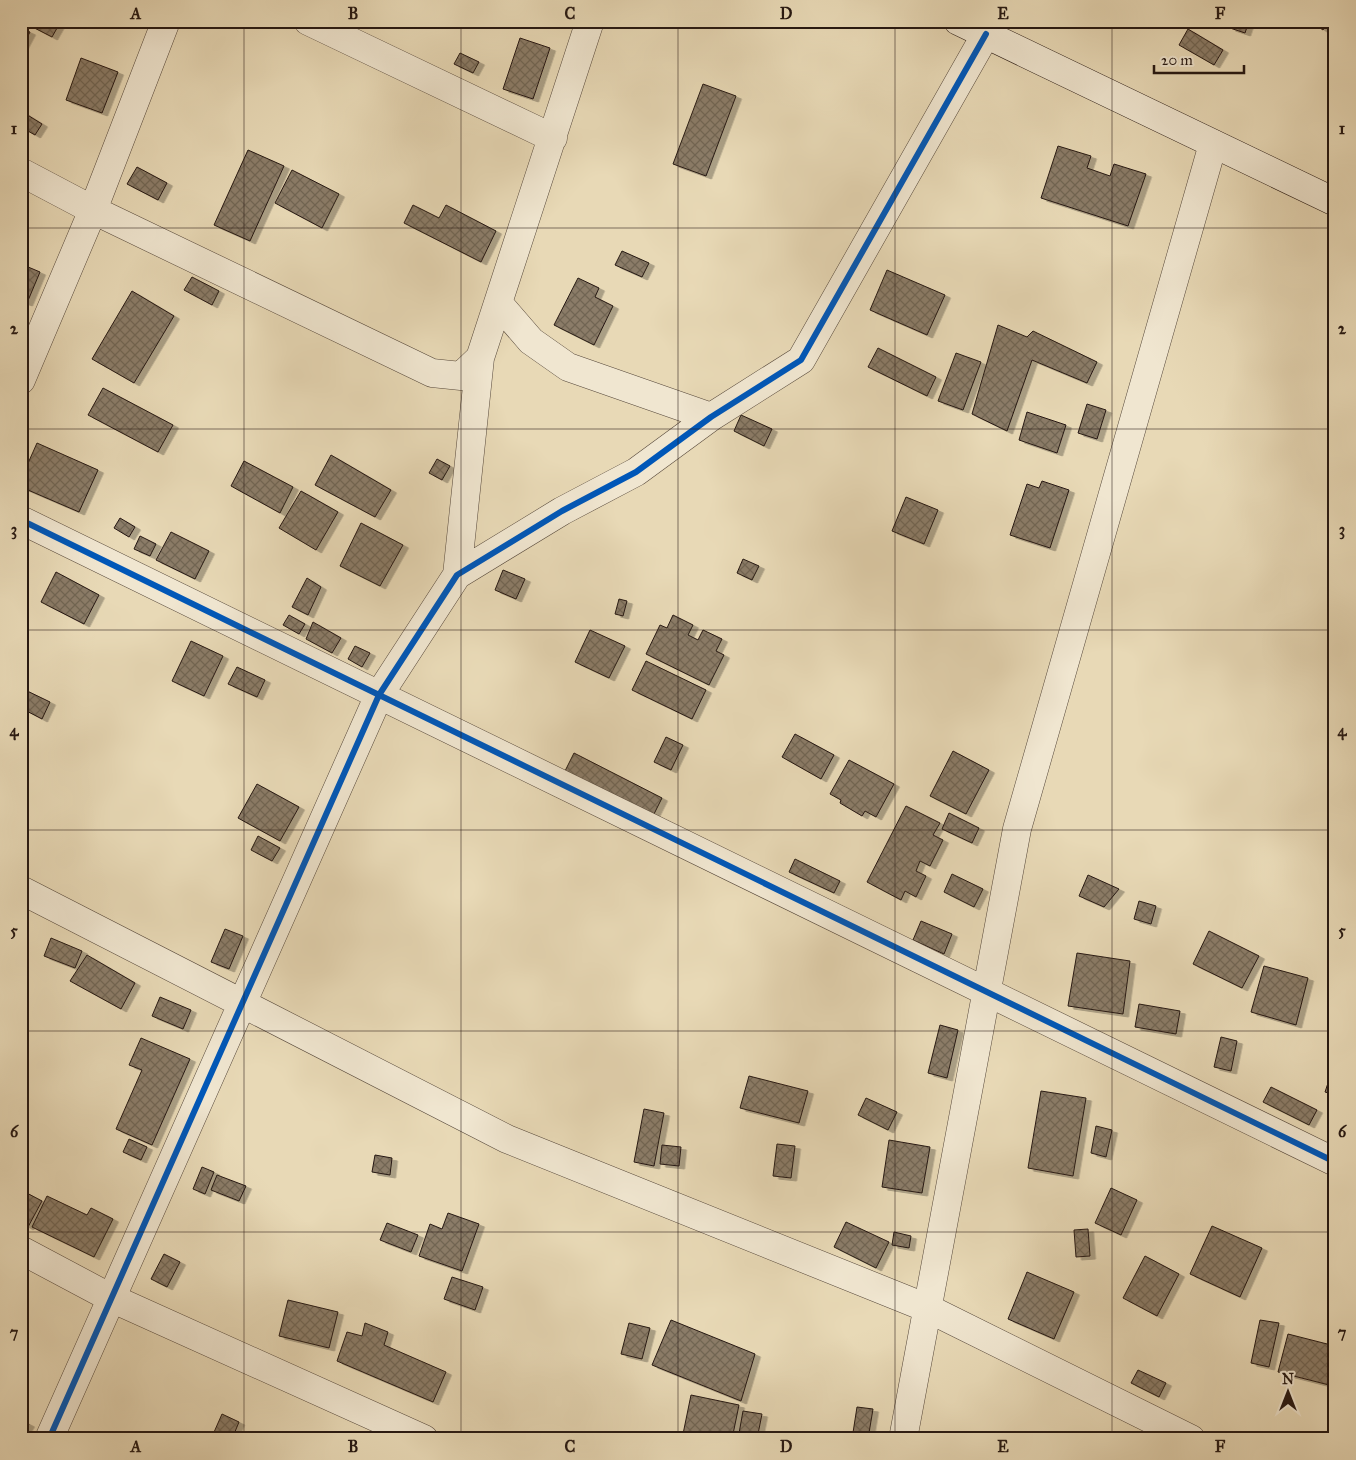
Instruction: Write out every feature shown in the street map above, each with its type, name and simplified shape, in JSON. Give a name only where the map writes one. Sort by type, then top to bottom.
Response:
[{"type":"street","points":[[21,380],[93,210],[166,21]]},
{"type":"street","points":[[308,21],[553,138]]},
{"type":"street","points":[[457,575],[480,358],[590,21]]},
{"type":"street","points":[[960,22],[1335,202]]},
{"type":"street","points":[[48,1439],[379,694],[457,575],[562,511],[636,472],[711,416],[801,360],[986,34]]},
{"type":"street","points":[[903,1439],[1016,829],[1213,144]]},
{"type":"street","points":[[21,172],[93,210],[432,373],[461,376],[480,358]]},
{"type":"street","points":[[499,304],[530,341],[568,367],[711,416]]},
{"type":"street","points":[[21,520],[1335,1162]]},
{"type":"street","points":[[21,890],[507,1139],[927,1308],[1191,1439]]},
{"type":"street","points":[[21,1250],[111,1298],[424,1439]]},
{"type":"building","points":[[21,21],[61,21],[52,37]]},
{"type":"building","points":[[1233,21],[1249,21],[1245,33],[1230,28]]},
{"type":"building","points":[[1310,21],[1329,21],[1323,30]]},
{"type":"building","points":[[21,28],[30,32],[21,49]]},
{"type":"building","points":[[1188,29],[1223,50],[1214,65],[1179,45]]},
{"type":"building","points":[[520,38],[550,48],[533,99],[503,89]]},
{"type":"building","points":[[460,53],[479,62],[473,73],[454,64]]},
{"type":"building","points":[[81,58],[118,72],[102,113],[66,100]]},
{"type":"building","points":[[703,84],[736,96],[706,176],[673,164]]},
{"type":"building","points":[[21,111],[42,124],[35,135],[21,127]]},
{"type":"building","points":[[1058,146],[1091,156],[1087,168],[1110,176],[1114,164],[1146,174],[1128,226],[1041,198]]},
{"type":"building","points":[[248,150],[284,166],[250,241],[214,225]]},
{"type":"building","points":[[137,167],[167,183],[158,200],[127,184]]},
{"type":"building","points":[[292,170],[339,194],[322,228],[275,203]]},
{"type":"building","points":[[413,205],[439,218],[446,205],[496,231],[481,262],[404,223]]},
{"type":"building","points":[[622,251],[649,263],[642,277],[615,265]]},
{"type":"building","points":[[21,264],[40,272],[27,303],[21,301]]},
{"type":"building","points":[[887,270],[945,295],[927,335],[870,310]]},
{"type":"building","points":[[192,277],[219,291],[212,305],[184,290]]},
{"type":"building","points":[[578,278],[599,288],[595,297],[613,306],[594,345],[554,325]]},
{"type":"building","points":[[132,291],[174,316],[134,383],[92,359]]},
{"type":"building","points":[[998,325],[1027,337],[1033,331],[1097,362],[1087,383],[1032,360],[1007,431],[972,414]]},
{"type":"building","points":[[878,348],[936,377],[927,396],[868,367]]},
{"type":"building","points":[[956,353],[981,362],[963,410],[938,401]]},
{"type":"building","points":[[103,388],[173,425],[158,452],[88,415]]},
{"type":"building","points":[[1087,404],[1106,410],[1097,439],[1078,433]]},
{"type":"building","points":[[1027,412],[1066,425],[1057,453],[1019,440]]},
{"type":"building","points":[[741,415],[772,429],[764,446],[734,431]]},
{"type":"building","points":[[37,443],[98,470],[79,512],[21,487],[21,479]]},
{"type":"building","points":[[331,455],[391,490],[375,517],[315,485]]},
{"type":"building","points":[[437,459],[450,466],[442,480],[429,473]]},
{"type":"building","points":[[244,461],[293,487],[280,513],[231,486]]},
{"type":"building","points":[[1042,481],[1069,490],[1050,548],[1010,535],[1027,484],[1039,488]]},
{"type":"building","points":[[301,491],[338,512],[316,550],[279,528]]},
{"type":"building","points":[[906,497],[938,510],[924,544],[892,531]]},
{"type":"building","points":[[120,518],[135,527],[129,537],[114,528]]},
{"type":"building","points":[[361,523],[403,545],[380,586],[340,566]]},
{"type":"building","points":[[171,532],[209,551],[195,579],[156,560]]},
{"type":"building","points":[[140,536],[156,544],[150,556],[134,549]]},
{"type":"building","points":[[743,559],[759,566],[752,580],[737,573]]},
{"type":"building","points":[[503,570],[525,579],[516,599],[495,590]]},
{"type":"building","points":[[56,572],[99,595],[84,624],[41,602]]},
{"type":"building","points":[[307,578],[321,587],[308,615],[292,607]]},
{"type":"building","points":[[619,599],[627,601],[623,616],[615,614]]},
{"type":"building","points":[[289,615],[305,624],[299,634],[283,625]]},
{"type":"building","points":[[673,615],[693,625],[688,635],[698,640],[703,630],[722,639],[716,651],[724,655],[709,685],[646,654],[660,625],[667,628]]},
{"type":"building","points":[[313,622],[341,638],[332,653],[306,639]]},
{"type":"building","points":[[590,630],[625,646],[609,678],[575,662]]},
{"type":"building","points":[[191,641],[223,656],[204,696],[172,681]]},
{"type":"building","points":[[355,646],[370,653],[362,667],[348,659]]},
{"type":"building","points":[[646,661],[706,690],[692,719],[632,690]]},
{"type":"building","points":[[237,667],[265,680],[257,697],[228,684]]},
{"type":"building","points":[[21,688],[50,702],[42,719],[21,708]]},
{"type":"building","points":[[795,734],[834,755],[821,779],[782,757]]},
{"type":"building","points":[[666,737],[683,745],[671,770],[654,762]]},
{"type":"building","points":[[953,751],[989,770],[966,814],[930,796]]},
{"type":"building","points":[[574,753],[662,798],[653,816],[565,771]]},
{"type":"building","points":[[849,760],[894,784],[876,817],[865,811],[862,816],[840,803],[841,800],[830,794]]},
{"type":"building","points":[[257,784],[299,807],[280,841],[238,818]]},
{"type":"building","points":[[906,806],[940,823],[933,835],[943,840],[930,866],[920,861],[916,871],[926,876],[916,897],[905,891],[901,900],[867,882]]},
{"type":"building","points":[[949,813],[979,828],[972,843],[942,829]]},
{"type":"building","points":[[258,836],[280,848],[272,861],[251,850]]},
{"type":"building","points":[[795,859],[840,881],[834,893],[789,872]]},
{"type":"building","points":[[952,874],[983,889],[974,907],[944,892]]},
{"type":"building","points":[[1088,875],[1119,889],[1104,907],[1079,896]]},
{"type":"building","points":[[1139,901],[1156,906],[1151,924],[1134,919]]},
{"type":"building","points":[[921,921],[952,934],[944,954],[913,940]]},
{"type":"building","points":[[225,929],[243,936],[229,969],[211,962]]},
{"type":"building","points":[[1209,931],[1259,956],[1242,988],[1193,964]]},
{"type":"building","points":[[51,938],[82,951],[75,968],[44,956]]},
{"type":"building","points":[[1077,953],[1130,961],[1123,1014],[1068,1006]]},
{"type":"building","points":[[87,955],[135,983],[121,1009],[70,981]]},
{"type":"building","points":[[1264,966],[1308,978],[1296,1025],[1251,1012]]},
{"type":"building","points":[[160,997],[191,1010],[183,1029],[152,1016]]},
{"type":"building","points":[[1139,1004],[1180,1011],[1176,1034],[1135,1027]]},
{"type":"building","points":[[940,1025],[958,1030],[947,1078],[928,1073]]},
{"type":"building","points":[[1221,1037],[1237,1041],[1231,1071],[1214,1067]]},
{"type":"building","points":[[141,1038],[190,1059],[152,1145],[116,1129],[142,1070],[129,1065]]},
{"type":"building","points":[[749,1076],[808,1091],[799,1123],[740,1108]]},
{"type":"building","points":[[1330,1077],[1335,1078],[1335,1095],[1325,1092]]},
{"type":"building","points":[[1271,1087],[1317,1110],[1309,1125],[1263,1102]]},
{"type":"building","points":[[1041,1091],[1086,1098],[1073,1176],[1028,1168]]},
{"type":"building","points":[[866,1098],[897,1112],[888,1130],[858,1115]]},
{"type":"building","points":[[644,1109],[664,1113],[654,1166],[634,1162]]},
{"type":"building","points":[[1096,1126],[1112,1130],[1106,1157],[1091,1153]]},
{"type":"building","points":[[129,1139],[147,1147],[141,1160],[123,1152]]},
{"type":"building","points":[[889,1140],[930,1147],[922,1193],[882,1187]]},
{"type":"building","points":[[777,1144],[795,1146],[791,1178],[773,1176]]},
{"type":"building","points":[[662,1145],[681,1147],[679,1166],[660,1164]]},
{"type":"building","points":[[375,1155],[392,1158],[390,1175],[372,1172]]},
{"type":"building","points":[[202,1167],[214,1172],[205,1194],[193,1189]]},
{"type":"building","points":[[217,1175],[246,1186],[239,1201],[211,1190]]},
{"type":"building","points":[[1111,1188],[1137,1200],[1121,1235],[1095,1223]]},
{"type":"building","points":[[21,1190],[42,1201],[28,1227],[21,1223]]},
{"type":"building","points":[[47,1196],[87,1215],[91,1208],[113,1219],[94,1257],[32,1227]]},
{"type":"building","points":[[448,1213],[479,1224],[462,1271],[419,1256],[430,1224],[442,1229]]},
{"type":"building","points":[[846,1222],[889,1242],[876,1268],[834,1247]]},
{"type":"building","points":[[387,1223],[418,1235],[411,1252],[380,1240]]},
{"type":"building","points":[[1212,1226],[1262,1248],[1240,1297],[1190,1274]]},
{"type":"building","points":[[1088,1229],[1090,1256],[1076,1257],[1074,1230]]},
{"type":"building","points":[[894,1232],[911,1236],[909,1248],[892,1245]]},
{"type":"building","points":[[164,1254],[180,1262],[167,1287],[151,1279]]},
{"type":"building","points":[[1145,1256],[1179,1274],[1157,1316],[1123,1298]]},
{"type":"building","points":[[1027,1272],[1074,1292],[1054,1339],[1008,1319]]},
{"type":"building","points":[[452,1277],[483,1287],[475,1310],[444,1299]]},
{"type":"building","points":[[288,1300],[338,1312],[329,1348],[279,1336]]},
{"type":"building","points":[[671,1320],[755,1354],[741,1401],[652,1365]]},
{"type":"building","points":[[1260,1320],[1279,1323],[1269,1367],[1251,1363]]},
{"type":"building","points":[[365,1323],[388,1332],[384,1345],[446,1372],[433,1402],[337,1361],[347,1332],[362,1336]]},
{"type":"building","points":[[629,1323],[650,1328],[642,1359],[621,1354]]},
{"type":"building","points":[[1288,1334],[1335,1346],[1333,1386],[1278,1372]]},
{"type":"building","points":[[1138,1370],[1166,1383],[1159,1397],[1131,1383]]},
{"type":"building","points":[[691,1395],[739,1405],[732,1439],[682,1439]]},
{"type":"building","points":[[857,1407],[873,1409],[868,1439],[852,1439]]},
{"type":"building","points":[[743,1411],[762,1414],[757,1439],[738,1439]]},
{"type":"building","points":[[222,1414],[239,1422],[232,1439],[211,1439]]},
{"type":"building","points":[[21,1420],[29,1424],[21,1437]]},
{"type":"cycle path","points":[[49,1439],[379,695],[457,575],[562,511],[636,472],[711,417],[801,360],[986,34]]},
{"type":"cycle path","points":[[21,520],[1335,1162]]}]
